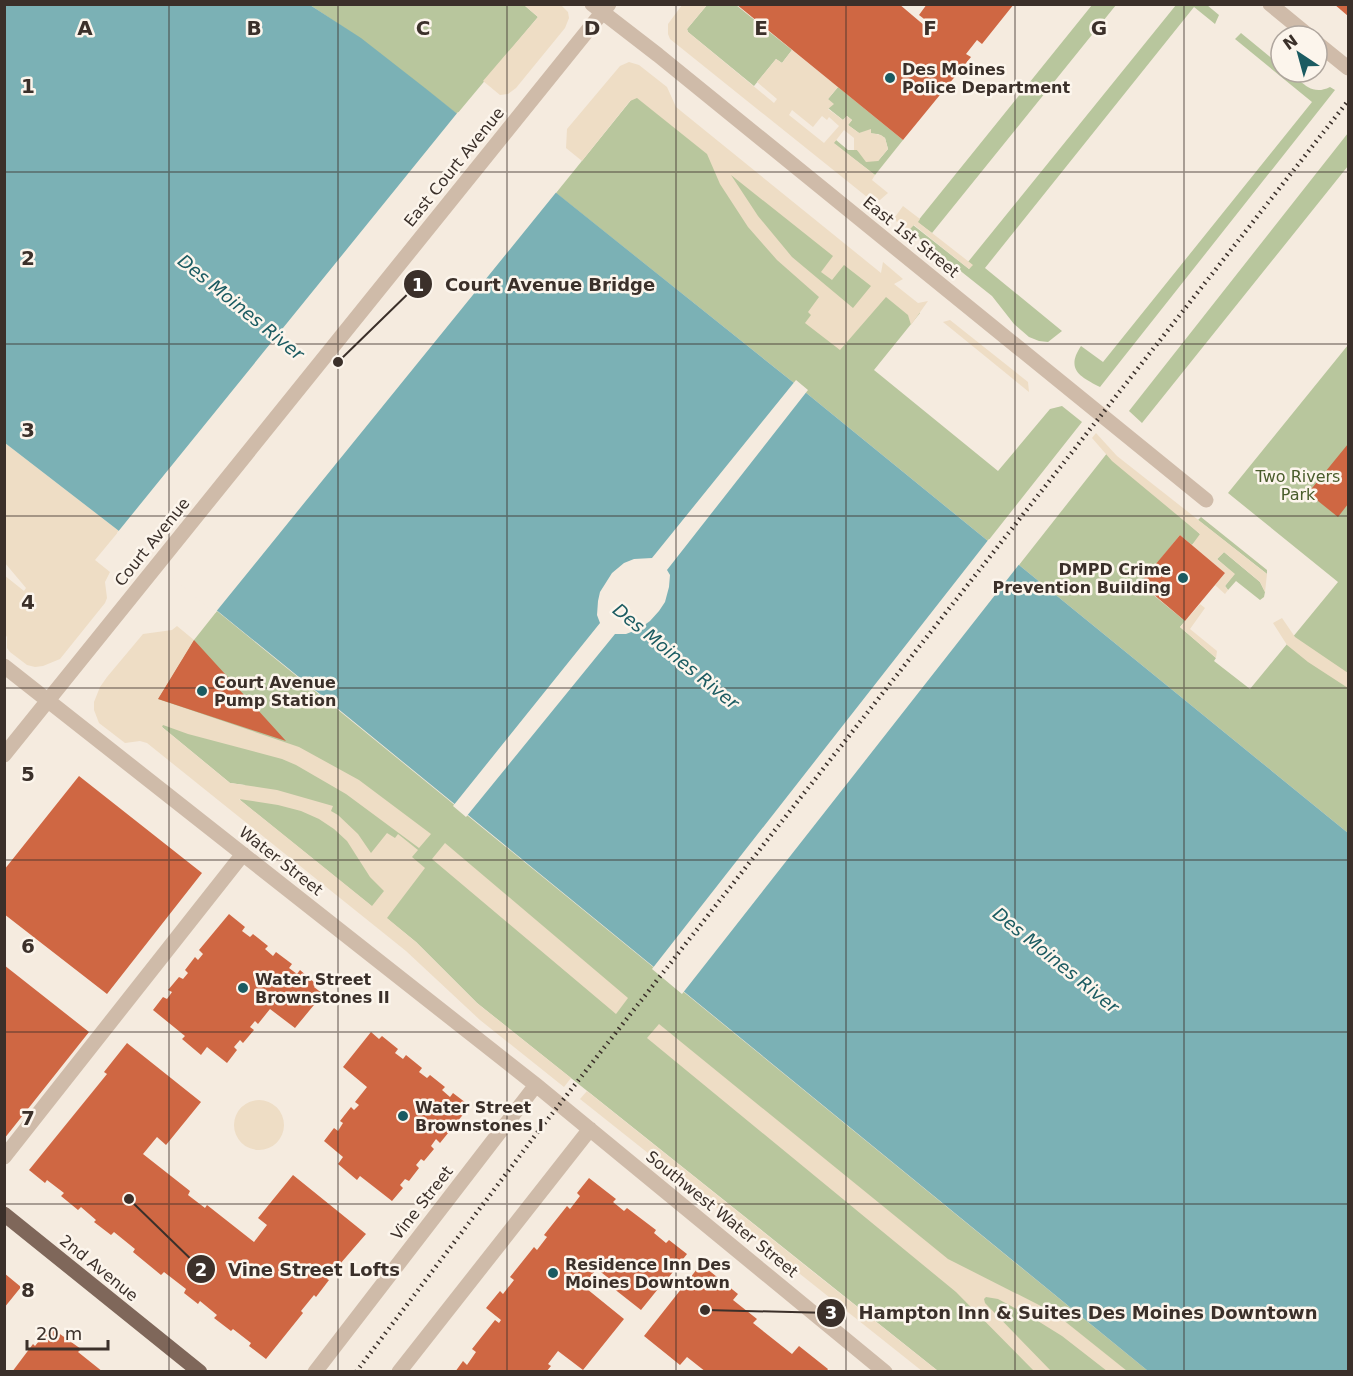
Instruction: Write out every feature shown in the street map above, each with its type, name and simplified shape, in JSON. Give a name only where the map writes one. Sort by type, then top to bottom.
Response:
[{"type":"main road","name":"2nd Avenue","points":[[4,1214],[200,1371]]},
{"type":"street","points":[[1270,4],[1294,24]]},
{"type":"street","name":"East Court Avenue","points":[[327,353],[522,113],[601,7]]},
{"type":"street","name":"East 1st Street","points":[[601,7],[1206,500]]},
{"type":"street","points":[[1329,53],[1348,68]]},
{"type":"street","name":"Court Avenue","points":[[4,755],[327,353]]},
{"type":"street","name":"Water Street","points":[[4,666],[536,1085]]},
{"type":"street","points":[[4,1157],[243,854]]},
{"type":"street","name":"Southwest Water Street","points":[[536,1085],[885,1371]]},
{"type":"street","name":"Vine Street","points":[[315,1371],[536,1085]]},
{"type":"street","points":[[399,1371],[590,1129]]},
{"type":"green space","points":[[310,5],[524,5],[538,17],[457,114],[361,39]]},
{"type":"green space","points":[[707,5],[736,5],[792,50],[782,63],[776,59],[754,86],[688,32],[687,29]]},
{"type":"green space","points":[[1092,5],[1116,5],[932,233],[917,222]]},
{"type":"green space","points":[[1176,5],[1207,5],[1219,15],[1215,24],[1194,7],[985,268],[1062,331],[1048,342],[1029,337],[1014,324],[992,296],[909,230],[913,225],[969,269],[972,265],[968,262]]},
{"type":"green space","points":[[1241,33],[1269,56],[1269,67],[1235,39]]},
{"type":"green space","points":[[1290,84],[1304,84],[1315,90],[1330,87],[1335,90],[1100,387],[1081,376],[1075,367],[1075,361],[1081,346],[1103,362],[1312,102]]},
{"type":"green space","points":[[838,87],[903,140],[875,175],[833,143],[836,140],[848,150],[857,150],[878,161],[888,149],[885,138],[878,134],[859,133],[848,125],[852,120],[847,116],[843,120],[828,108],[830,106],[828,99]]},
{"type":"green space","points":[[640,89],[920,313],[874,370],[998,471],[1050,409],[1062,406],[1082,422],[988,541],[556,193]]},
{"type":"green space","points":[[1348,133],[1348,166],[1142,423],[1129,411]]},
{"type":"green space","name":"Two Rivers Park","points":[[1348,345],[1348,833],[1019,565],[1108,452],[1201,535],[1192,545],[1180,535],[1140,584],[1185,621],[1180,627],[1216,658],[1214,661],[1250,689],[1338,582],[1228,493]]},
{"type":"green space","points":[[1201,517],[1267,570],[1267,574],[1198,520]]},
{"type":"green space","points":[[1224,552],[1260,582],[1265,592],[1264,597],[1260,600],[1236,581],[1228,590],[1225,586],[1234,574],[1217,559]]},
{"type":"green space","points":[[217,611],[1148,1371],[938,1371],[477,1003],[416,942],[240,800],[245,785],[230,783],[162,727],[158,699],[194,640]]},
{"type":"shaded area","points":[[524,5],[561,5],[568,12],[569,18],[565,28],[516,88],[508,94],[500,95],[483,81],[538,17]]},
{"type":"shaded area","points":[[682,5],[707,5],[687,29],[688,32],[774,103],[777,99],[757,82],[776,59],[782,63],[792,50],[838,87],[828,99],[834,104],[828,109],[843,120],[847,116],[852,120],[848,125],[859,133],[871,129],[871,133],[885,138],[888,149],[878,161],[866,162],[857,150],[854,150],[854,138],[844,130],[834,143],[875,175],[872,180],[888,193],[880,200],[872,201],[670,39],[668,24]],"holes":[[[792,110],[813,127],[822,116],[827,120],[829,117],[839,126],[824,143],[789,115]]]},
{"type":"shaded area","points":[[629,62],[639,65],[667,87],[676,107],[881,273],[883,262],[903,279],[894,284],[918,303],[928,301],[911,325],[908,315],[886,297],[840,350],[805,323],[811,315],[808,312],[819,297],[777,260],[748,227],[720,184],[707,154],[637,98],[630,101],[582,161],[566,148],[567,129],[620,66]],"holes":[[[731,175],[833,256],[821,272],[832,280],[844,265],[871,286],[853,308],[792,257],[758,216]]]},
{"type":"shaded area","points":[[903,206],[920,219],[918,222],[973,265],[969,269],[914,225],[909,230],[896,221],[895,217]]},
{"type":"shaded area","points":[[950,320],[1028,382],[1029,392],[943,322]]},
{"type":"shaded area","points":[[1096,433],[1117,456],[1267,574],[1265,592],[1260,582],[1224,552],[1217,559],[1235,574],[1225,586],[1228,590],[1225,594],[1215,585],[1225,573],[1192,545],[1200,534],[1112,461],[1092,438]]},
{"type":"shaded area","points":[[5,443],[119,531],[95,560],[110,572],[105,582],[107,598],[105,603],[60,659],[43,666],[27,665],[10,652],[4,633],[4,575],[24,591],[26,588],[5,563]]},
{"type":"shaded area","points":[[1200,604],[1205,608],[1190,629],[1217,651],[1216,658],[1180,627]]},
{"type":"shaded area","points":[[1282,618],[1295,637],[1348,673],[1348,688],[1287,645],[1273,623]]},
{"type":"shaded area","points":[[177,626],[194,640],[158,699],[299,747],[359,780],[431,834],[419,848],[346,794],[296,765],[163,725],[162,727],[230,783],[277,790],[333,806],[331,811],[358,834],[371,853],[387,833],[395,838],[398,834],[418,850],[412,857],[425,868],[387,918],[416,942],[477,1003],[571,1078],[564,1087],[480,1020],[406,951],[147,743],[140,741],[125,743],[99,723],[94,710],[94,702],[107,677],[143,634],[172,630]],"holes":[[[239,799],[278,805],[319,819],[347,841],[370,877],[384,891],[372,906]]]},
{"type":"shaded area","points":[[445,843],[628,998],[616,1014],[432,859]]},
{"type":"shaded area","points":[[659,1024],[948,1259],[1062,1319],[1127,1371],[1107,1371],[1062,1336],[1033,1318],[998,1299],[986,1297],[985,1303],[1051,1371],[1034,1371],[956,1292],[647,1038]]},
{"type":"shaded area","points":[[587,1091],[938,1371],[922,1371],[580,1099]]},
{"type":"shaded area","points":[[254,1100],[264,1100],[277,1107],[284,1120],[284,1130],[277,1143],[264,1150],[254,1150],[245,1146],[238,1139],[234,1130],[234,1120],[238,1111],[245,1104]]},
{"type":"water","name":"Des Moines River","points":[[5,5],[310,5],[361,38],[425,88],[794,383],[1348,833],[1348,1371],[1148,1371],[119,531],[5,443]]},
{"type":"pier","points":[[458,112],[558,190],[215,613],[117,533]]},
{"type":"pier","points":[[796,380],[808,390],[667,570],[670,575],[669,587],[665,602],[659,611],[639,629],[626,634],[615,634],[466,817],[453,806],[600,623],[597,615],[600,592],[612,573],[624,563],[634,559],[652,558]]},
{"type":"pier","points":[[989,539],[1021,562],[682,994],[652,969]]},
{"type":"building","name":"Des Moines Police Department","points":[[736,4],[899,4],[925,26],[928,22],[919,15],[927,4],[1014,4],[982,44],[977,40],[966,54],[971,57],[903,140]]},
{"type":"building","points":[[1334,4],[1348,4],[1348,16]]},
{"type":"building","points":[[1348,444],[1348,504],[1338,517],[1308,493]]},
{"type":"building","name":"DMPD Crime Prevention Building","points":[[1180,535],[1225,573],[1185,621],[1140,583]]},
{"type":"building","name":"Court Avenue Pump Station","points":[[194,640],[286,741],[158,699]]},
{"type":"building","points":[[79,776],[202,873],[107,994],[4,914],[4,870]]},
{"type":"building","name":"Water Street Brownstones II","points":[[229,914],[245,927],[242,931],[250,937],[253,934],[268,946],[265,949],[273,956],[276,952],[292,964],[289,968],[297,974],[300,970],[316,984],[314,987],[323,994],[295,1028],[270,1009],[258,1024],[255,1021],[250,1027],[254,1030],[243,1043],[240,1040],[234,1047],[237,1050],[227,1063],[207,1047],[201,1055],[182,1039],[185,1036],[153,1010],[163,997],[167,999],[172,992],[168,990],[179,977],[183,979],[188,973],[185,970],[195,957],[198,960],[203,954],[199,950]]},
{"type":"building","points":[[4,965],[89,1032],[4,1139]]},
{"type":"building","name":"Water Street Brownstones I","points":[[371,1032],[379,1039],[382,1036],[398,1049],[395,1053],[403,1059],[406,1055],[422,1068],[419,1072],[427,1078],[430,1075],[445,1087],[442,1090],[450,1097],[453,1093],[470,1106],[440,1143],[436,1139],[431,1146],[434,1149],[424,1161],[421,1159],[416,1165],[419,1168],[409,1181],[405,1179],[400,1185],[403,1188],[392,1201],[360,1176],[357,1180],[338,1164],[343,1157],[324,1141],[334,1128],[338,1131],[343,1123],[340,1121],[351,1107],[354,1110],[359,1105],[355,1102],[367,1087],[343,1067]]},
{"type":"building","points":[[127,1043],[201,1102],[166,1145],[157,1137],[143,1154],[190,1191],[188,1195],[205,1208],[207,1205],[254,1242],[267,1225],[258,1218],[293,1175],[366,1234],[327,1279],[329,1280],[316,1297],[314,1295],[301,1311],[303,1313],[266,1359],[249,1346],[251,1343],[214,1318],[217,1315],[200,1301],[198,1304],[184,1293],[186,1289],[164,1272],[161,1275],[133,1252],[135,1249],[114,1232],[111,1235],[94,1222],[96,1220],[81,1207],[78,1210],[61,1196],[64,1193],[47,1180],[45,1183],[29,1170],[107,1074],[104,1072]]},
{"type":"building","name":"Residence Inn Des Moines Downtown","points":[[589,1178],[616,1199],[613,1202],[624,1211],[627,1208],[656,1230],[654,1233],[666,1243],[669,1240],[687,1254],[665,1282],[661,1279],[659,1282],[662,1284],[641,1310],[613,1288],[616,1284],[597,1269],[589,1278],[593,1281],[587,1289],[624,1319],[583,1370],[558,1351],[548,1364],[551,1366],[546,1372],[455,1372],[463,1361],[467,1365],[476,1352],[472,1349],[495,1320],[499,1323],[501,1320],[486,1308],[500,1291],[503,1294],[514,1280],[510,1277],[534,1247],[537,1250],[547,1237],[544,1235],[567,1206],[570,1209],[580,1196],[577,1193]]},
{"type":"building","points":[[701,1264],[738,1294],[733,1300],[757,1319],[753,1323],[792,1354],[799,1346],[828,1369],[826,1372],[706,1372],[687,1357],[680,1365],[644,1336]]},
{"type":"building","points":[[4,1273],[21,1287],[4,1308]]},
{"type":"building","points":[[50,1327],[81,1349],[78,1352],[103,1372],[12,1372],[33,1344],[35,1346]]},
{"type":"railway","points":[[356,1372],[537,1133],[1348,101]]},
{"type":"place","name":"Des Moines Police Department","points":[[890,78]]},
{"type":"place","name":"Court Avenue Bridge","points":[[338,362]]},
{"type":"place","name":"DMPD Crime Prevention Building","points":[[1183,578]]},
{"type":"place","name":"Court Avenue Pump Station","points":[[202,691]]},
{"type":"place","name":"Water Street Brownstones II","points":[[243,988]]},
{"type":"place","name":"Water Street Brownstones I","points":[[403,1116]]},
{"type":"place","name":"Vine Street Lofts","points":[[129,1199]]},
{"type":"place","name":"Residence Inn Des Moines Downtown","points":[[553,1273]]},
{"type":"place","name":"Hampton Inn & Suites Des Moines Downtown","points":[[705,1310]]}]
